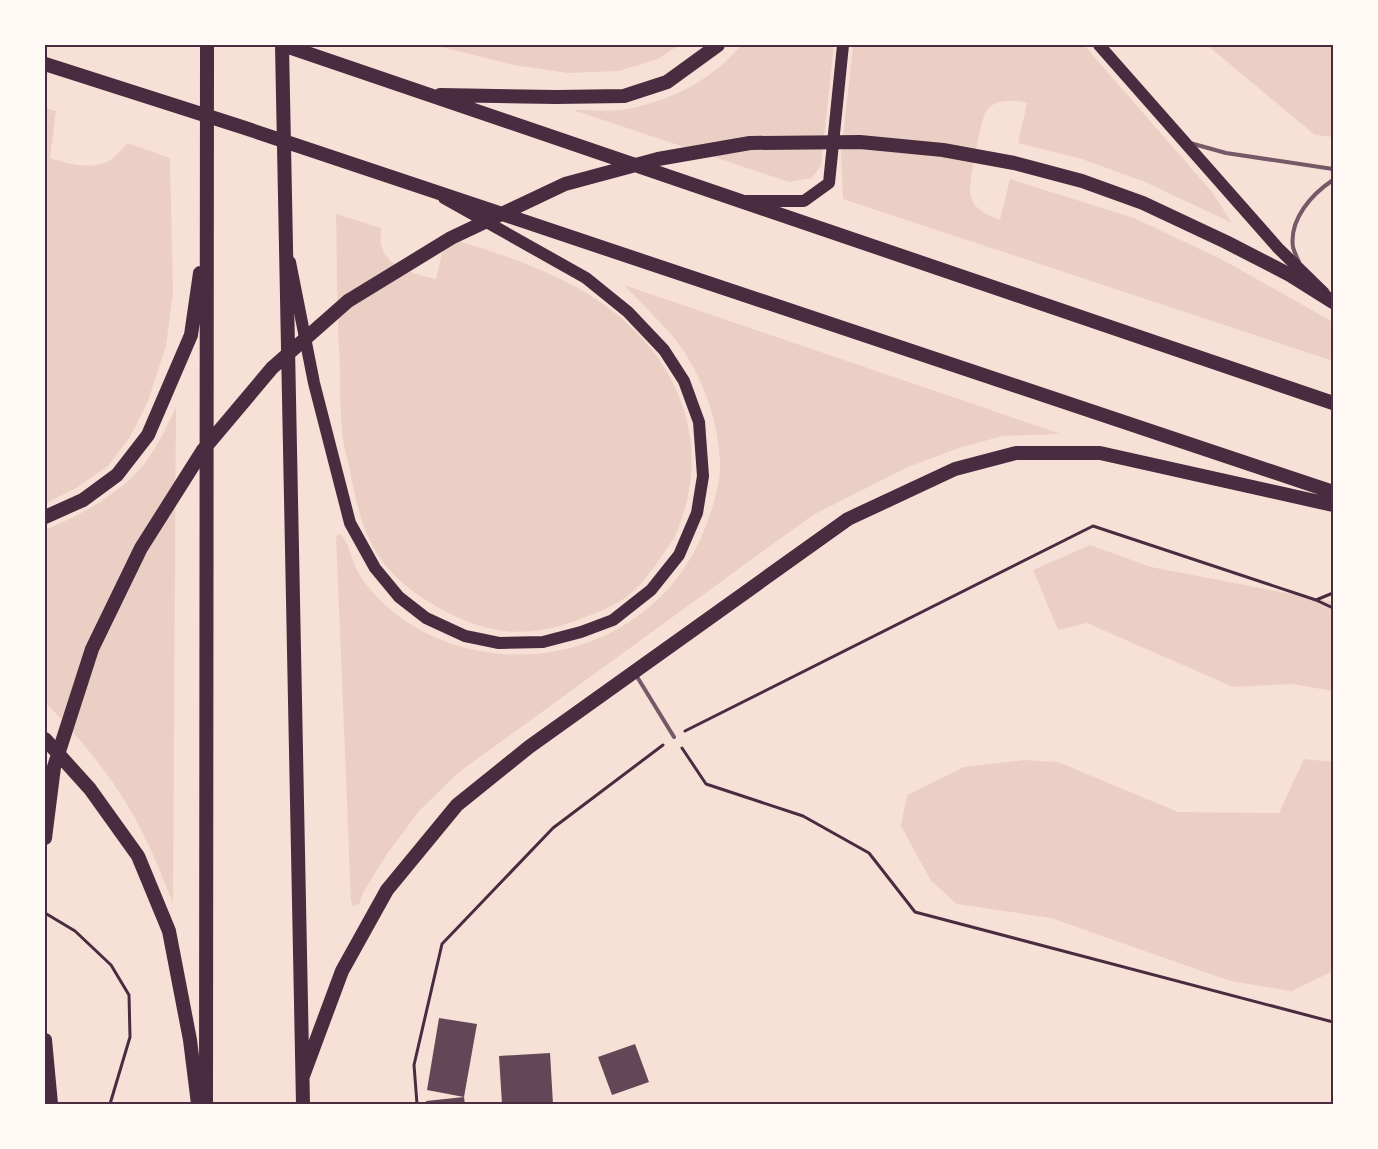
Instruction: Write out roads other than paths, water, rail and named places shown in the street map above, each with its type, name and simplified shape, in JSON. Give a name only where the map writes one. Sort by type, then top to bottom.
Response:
[{"type":"highway","points":[[206,1104],[207,45]]},
{"type":"highway","points":[[303,1104],[282,45],[1333,403]]},
{"type":"highway","points":[[427,94],[556,98],[624,96],[667,82],[718,45]]},
{"type":"highway","points":[[45,64],[242,127],[1333,492]]},
{"type":"highway","points":[[45,70],[60,69]]},
{"type":"highway","points":[[45,838],[54,767],[92,649],[141,548],[202,450],[272,368],[348,301],[452,238],[565,184],[658,159],[750,143],[860,142],[943,150],[1014,163],[1082,181],[1142,203],[1242,250],[1290,275],[1333,302]]},
{"type":"highway","points":[[45,517],[83,500],[117,475],[148,435],[190,335],[207,230]]},
{"type":"highway","points":[[303,1076],[342,971],[387,890],[457,805],[529,747],[848,519],[955,469],[1016,453],[1100,453],[1333,505]]},
{"type":"highway","points":[[45,739],[90,789],[138,856],[169,931],[190,1040],[198,1104]]},
{"type":"highway","points":[[45,1040],[52,1104]]},
{"type":"main road","points":[[738,201],[804,201],[829,182],[843,45]]},
{"type":"main road","points":[[1100,45],[1278,248],[1333,302]]},
{"type":"main road","points":[[287,244],[314,383],[350,523],[375,568],[399,597],[426,618],[465,636],[499,643],[543,642],[581,632],[613,620],[651,590],[679,555],[696,513],[703,476],[699,422],[684,380],[664,350],[628,312],[586,278],[433,192]]},
{"type":"lane","points":[[1185,142],[1226,153],[1333,169]]},
{"type":"lane","points":[[1302,271],[1293,246],[1295,227],[1309,200],[1333,180]]},
{"type":"lane","points":[[634,672],[674,737]]}]
